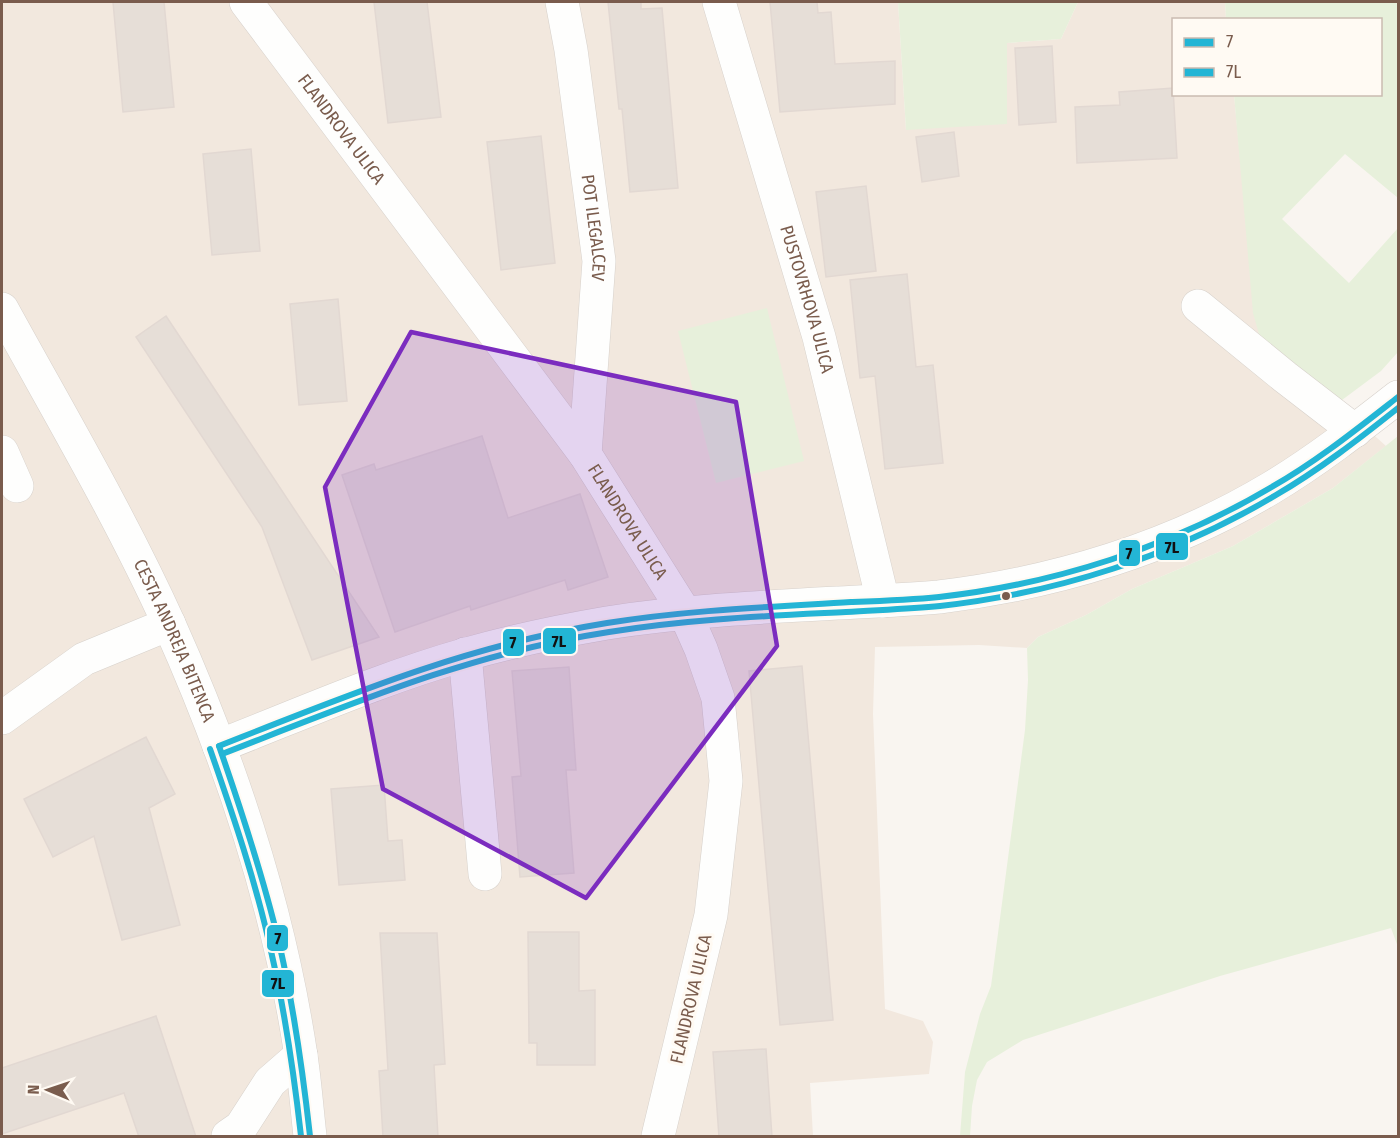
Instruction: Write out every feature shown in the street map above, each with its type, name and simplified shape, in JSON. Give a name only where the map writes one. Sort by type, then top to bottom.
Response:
[{"type":"street","name":"FLANDROVA ULICA","points":[[246,2],[585,454],[686,613],[701,649],[718,698],[726,781],[711,915],[658,1137]]},
{"type":"street","name":"POT ILEGALCEV","points":[[562,2],[571,50],[599,261],[585,454]]},
{"type":"street","name":"PUSTOVRHOVA ULICA","points":[[719,2],[819,337],[883,601]]},
{"type":"street","points":[[1198,306],[1355,431]]},
{"type":"street","name":"CESTA ANDREJA BITENCA","points":[[2,309],[93,476],[169,624],[219,746],[254,849],[274,923],[301,1055],[310,1137]]},
{"type":"street","points":[[219,746],[391,679],[465,654],[544,634],[610,622],[686,613],[938,597],[1000,588],[1111,560],[1173,537],[1268,490],[1311,463],[1398,397]]},
{"type":"street","points":[[2,452],[17,486]]},
{"type":"street","points":[[2,718],[84,659],[169,624]]},
{"type":"street","points":[[465,654],[485,874]]},
{"type":"street","points":[[228,1137],[241,1127],[270,1082],[301,1055]]},
{"type":"highlighted area","points":[[411,332],[736,402],[777,646],[586,898],[383,789],[325,487]]},
{"type":"shaded area","points":[[2,2],[898,2],[906,130],[1007,43],[1061,39],[1078,2],[1225,2],[1226,18],[1172,18],[1172,96],[1234,96],[1243,188],[1338,403],[1386,446],[1333,488],[1233,546],[1132,589],[1086,615],[1038,637],[1027,648],[979,645],[875,647],[873,714],[885,1009],[923,1021],[933,1042],[929,1074],[810,1083],[813,1136],[2,1136]]},
{"type":"green space","points":[[898,2],[1078,2],[1061,39],[1007,43],[1007,124],[906,130]]},
{"type":"green space","points":[[1225,2],[1398,2],[1398,198],[1345,154],[1282,219],[1349,283],[1398,228],[1398,352],[1381,371],[1338,403],[1259,334],[1253,313],[1234,96],[1382,96],[1382,18],[1226,18]]},
{"type":"green space","points":[[767,308],[804,461],[716,483],[678,331]]},
{"type":"green space","points":[[1398,436],[1398,947],[1391,928],[1220,976],[1023,1040],[987,1062],[977,1080],[970,1136],[960,1136],[965,1072],[980,1014],[991,986],[1025,730],[1027,648],[1038,637],[1086,615],[1132,589],[1233,546],[1333,488]]},
{"type":"building","points":[[113,2],[164,2],[174,107],[123,112]]},
{"type":"building","points":[[374,2],[427,2],[441,117],[388,123]]},
{"type":"building","points":[[608,2],[641,2],[641,9],[662,8],[678,188],[630,192]]},
{"type":"building","points":[[770,2],[817,2],[818,13],[831,12],[835,64],[895,61],[895,104],[780,112]]},
{"type":"building","points":[[1052,46],[1056,122],[1019,125],[1015,48]]},
{"type":"building","points":[[1172,88],[1177,158],[1077,163],[1075,107],[1120,105],[1119,92]]},
{"type":"building","points":[[954,132],[959,176],[922,182],[916,137]]},
{"type":"building","points":[[541,136],[555,263],[501,270],[487,142]]},
{"type":"building","points":[[251,149],[260,251],[212,255],[203,154]]},
{"type":"building","points":[[866,186],[876,271],[826,277],[816,192]]},
{"type":"building","points":[[907,274],[916,367],[933,365],[943,463],[885,469],[875,376],[860,378],[850,280]]},
{"type":"building","points":[[338,299],[347,401],[299,405],[290,304]]},
{"type":"building","points":[[166,316],[379,637],[312,660],[262,527],[136,337]]},
{"type":"building","points":[[482,436],[508,518],[580,494],[608,577],[568,590],[565,580],[471,610],[470,606],[395,632],[342,475],[374,464],[376,470]]},
{"type":"building","points":[[802,666],[833,1020],[780,1025],[749,671]]},
{"type":"building","points":[[569,667],[576,770],[566,770],[574,873],[520,877],[512,777],[521,776],[512,671]]},
{"type":"building","points":[[146,737],[175,794],[149,808],[180,925],[122,940],[94,836],[53,857],[24,799]]},
{"type":"building","points":[[384,785],[388,841],[402,840],[405,880],[339,885],[331,789]]},
{"type":"building","points":[[528,932],[579,932],[579,991],[595,990],[595,1065],[537,1065],[537,1043],[529,1043]]},
{"type":"building","points":[[380,933],[437,933],[445,1064],[434,1065],[438,1137],[383,1137],[379,1071],[388,1070]]},
{"type":"building","points":[[156,1016],[196,1137],[139,1137],[124,1093],[2,1134],[2,1068]]},
{"type":"building","points":[[766,1049],[772,1137],[719,1137],[713,1052]]},
{"type":"transit line","name":"7","points":[[219,746],[362,690],[458,658],[556,633],[607,623],[698,612],[939,597],[1026,583],[1110,560],[1192,528],[1270,488],[1336,445],[1398,397]]},
{"type":"transit line","name":"7L","points":[[222,754],[412,682],[508,653],[558,641],[698,621],[940,606],[1028,592],[1071,581],[1156,554],[1237,517],[1308,475],[1354,443],[1398,408]]},
{"type":"transit line","name":"7","points":[[219,746],[252,846],[280,947],[298,1041],[310,1136]]},
{"type":"transit line","name":"7L","points":[[210,749],[244,849],[265,925],[285,1020],[301,1136]]}]
